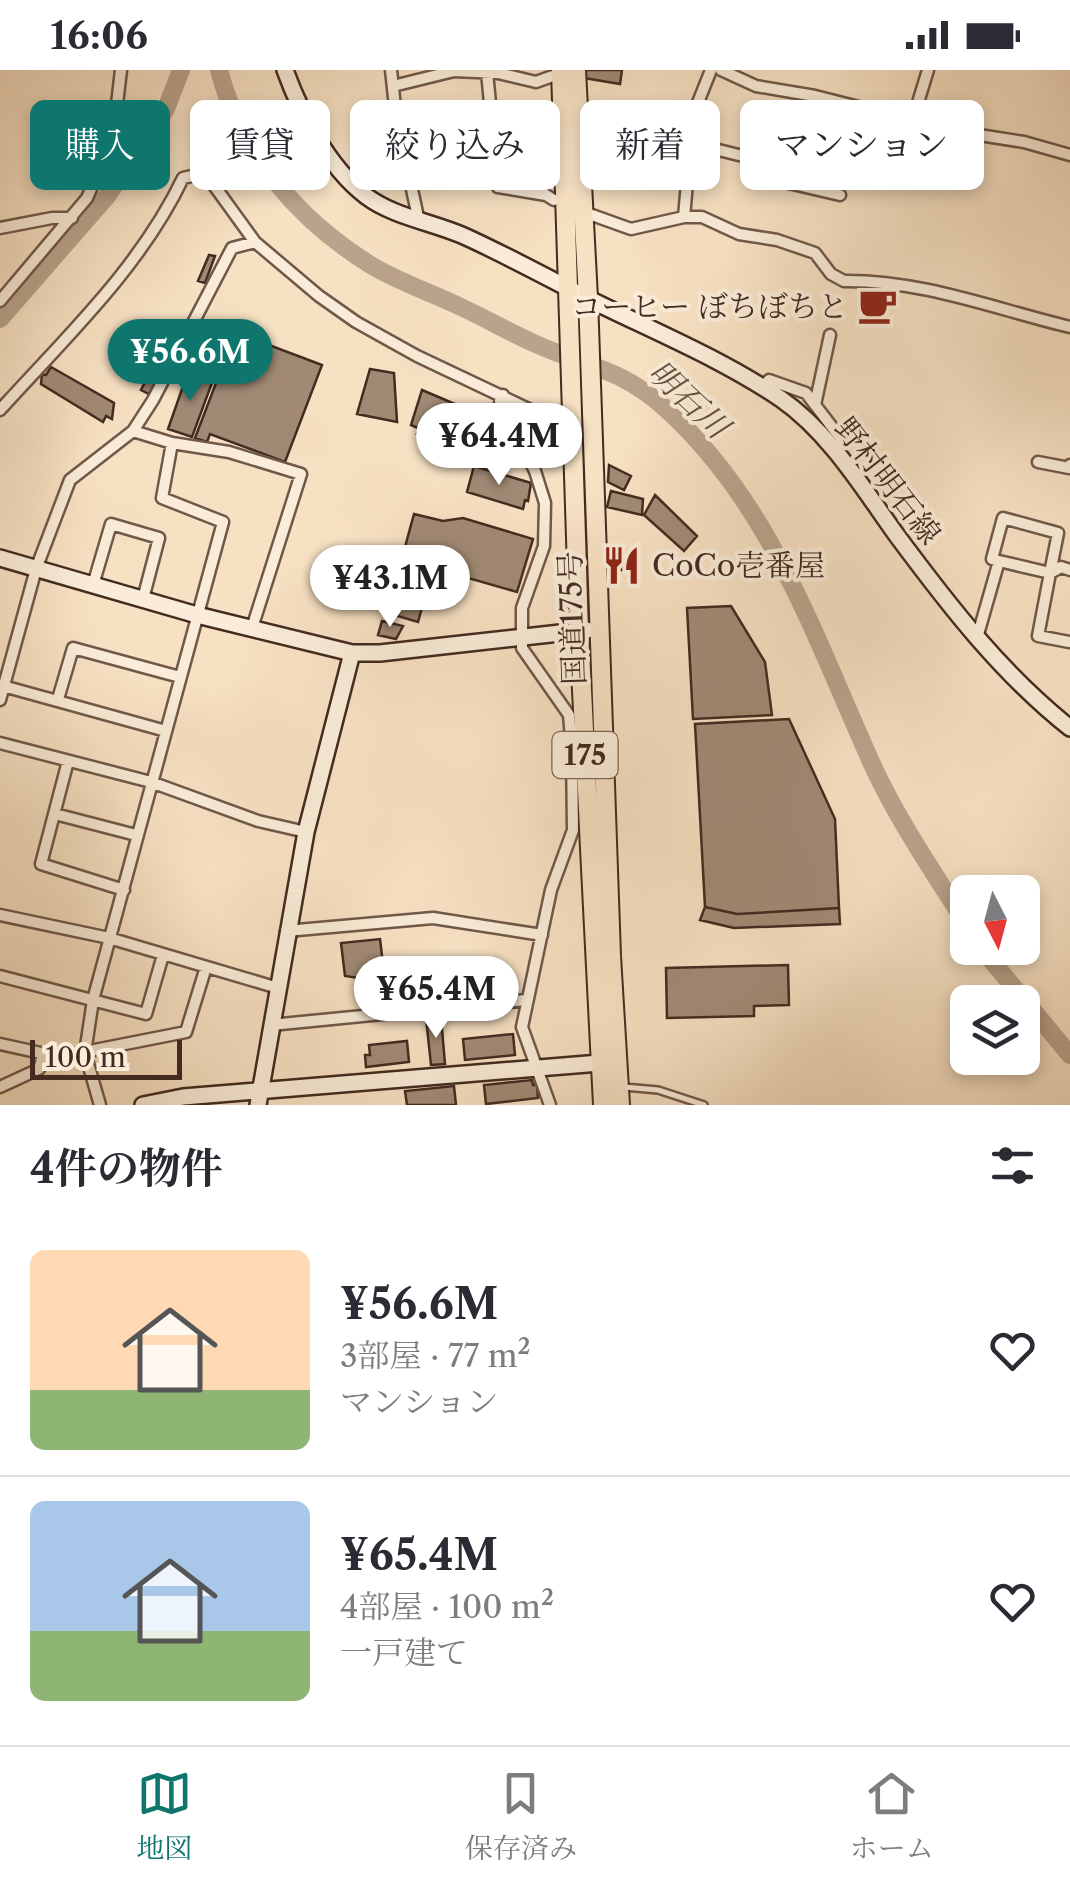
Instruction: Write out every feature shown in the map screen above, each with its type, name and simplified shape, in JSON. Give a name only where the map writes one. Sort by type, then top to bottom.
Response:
[{"type":"highway","name":"国道175号","points":[[566,71],[570,288],[580,322],[583,407],[593,440],[600,628],[607,1062],[603,1105]]},
{"type":"highway","name":"国道175号","points":[[566,71],[588,298],[580,322]]},
{"type":"highway","name":"国道175号","points":[[583,407],[574,430],[579,749],[607,1062],[619,1096]]},
{"type":"street","points":[[0,301],[87,198],[113,138],[121,70]]},
{"type":"street","name":"野村明石線","points":[[284,70],[299,105],[347,178],[368,197],[394,212],[462,235],[570,288],[704,354],[783,401],[832,448],[948,605],[1006,672],[1070,728]]},
{"type":"street","points":[[391,70],[418,217]]},
{"type":"street","points":[[699,100],[711,70]]},
{"type":"street","points":[[720,70],[756,86],[822,100]]},
{"type":"street","points":[[393,86],[454,71],[486,72],[536,82],[566,71]]},
{"type":"street","points":[[917,100],[924,71]]},
{"type":"street","points":[[486,72],[498,187],[546,195],[554,200]]},
{"type":"street","points":[[984,136],[1070,154]]},
{"type":"street","points":[[720,150],[751,158],[759,176],[840,195]]},
{"type":"street","points":[[0,410],[124,274],[166,214],[184,178],[205,173],[255,242],[356,322],[593,440]]},
{"type":"street","points":[[684,217],[686,190]]},
{"type":"street","points":[[592,215],[630,228],[702,217],[739,234],[777,240],[815,253],[831,274],[844,280],[945,292],[988,308],[1070,327]]},
{"type":"street","points":[[0,228],[72,218]]},
{"type":"street","points":[[0,700],[36,568],[70,480],[133,431],[232,248],[255,242]]},
{"type":"street","points":[[815,405],[830,336]]},
{"type":"street","points":[[761,388],[769,380],[806,393],[842,440],[832,448]]},
{"type":"street","points":[[503,394],[500,401],[535,471],[546,515],[544,546],[525,594],[522,648],[569,715],[579,749],[572,830],[551,890],[522,1027],[550,1105]]},
{"type":"street","points":[[133,431],[172,443],[229,452],[302,474],[252,628]]},
{"type":"street","points":[[100,1105],[86,1052],[93,1000],[223,522],[162,498],[172,443]]},
{"type":"street","points":[[1038,462],[1069,468],[1070,465]]},
{"type":"street","points":[[1069,642],[1038,636],[1050,573],[1058,533],[1003,518],[992,559],[1050,573],[1061,567],[1070,570]]},
{"type":"street","points":[[92,585],[111,524],[158,538],[143,599]]},
{"type":"street","points":[[0,558],[197,615],[352,653],[600,628]]},
{"type":"street","points":[[977,638],[999,561]]},
{"type":"street","points":[[0,648],[13,651]]},
{"type":"street","points":[[58,700],[73,648],[180,677]]},
{"type":"street","points":[[259,1099],[306,832],[352,653]]},
{"type":"street","points":[[4,686],[166,731]]},
{"type":"street","points":[[0,744],[151,782],[258,822],[306,832]]},
{"type":"street","points":[[68,761],[41,864],[124,890]]},
{"type":"street","points":[[55,814],[136,835]]},
{"type":"street","points":[[564,851],[590,854]]},
{"type":"street","points":[[0,916],[109,938],[278,988]]},
{"type":"street","points":[[286,931],[434,918],[542,936]]},
{"type":"street","points":[[0,976],[146,1014],[164,956]]},
{"type":"street","points":[[0,1044],[59,1057],[186,1032],[206,967]]},
{"type":"street","points":[[272,1025],[525,1000]]},
{"type":"street","points":[[0,1087],[39,1069],[43,1056]]},
{"type":"street","points":[[143,1105],[183,1097],[259,1099],[607,1062]]},
{"type":"lane","points":[[619,1096],[658,1090],[704,1105]]},
{"type":"building","points":[[586,70],[622,70],[620,84],[584,78]]},
{"type":"building","points":[[209,255],[215,256],[205,283],[198,281]]},
{"type":"building","points":[[203,323],[228,332],[224,341],[233,343],[237,333],[322,365],[285,462],[210,434],[207,442],[195,438],[226,357],[194,345]]},
{"type":"building","points":[[160,351],[169,356],[149,394],[141,390],[141,382]]},
{"type":"building","points":[[51,367],[114,403],[112,419],[106,416],[103,422],[41,384],[42,374],[46,375]]},
{"type":"building","points":[[370,369],[394,373],[397,422],[357,414]]},
{"type":"building","points":[[188,372],[213,380],[192,437],[168,429]]},
{"type":"building","points":[[422,390],[476,413],[473,421],[483,425],[478,435],[494,442],[487,458],[455,444],[451,449],[417,434],[420,429],[411,425]]},
{"type":"building","points":[[609,465],[631,476],[624,490],[608,482]]},
{"type":"building","points":[[474,466],[531,483],[523,509],[467,492]]},
{"type":"building","points":[[611,491],[643,499],[642,515],[607,507]]},
{"type":"building","points":[[655,495],[697,536],[684,551],[644,515]]},
{"type":"building","points":[[414,514],[443,521],[463,518],[533,539],[517,592],[444,571],[430,579],[418,622],[387,613]]},
{"type":"building","points":[[606,554],[632,560],[636,566],[633,574],[607,565]]},
{"type":"building","points":[[731,606],[765,662],[772,715],[693,719],[687,608]]},
{"type":"building","points":[[382,621],[403,626],[396,639],[378,635]]},
{"type":"building","points":[[789,719],[835,819],[839,908],[737,914],[705,907],[695,724]]},
{"type":"building","points":[[705,907],[737,914],[839,908],[840,924],[734,928],[700,920]]},
{"type":"building","points":[[380,939],[384,972],[365,979],[345,976],[341,943]]},
{"type":"building","points":[[788,965],[789,1005],[754,1006],[754,1016],[667,1018],[666,968]]},
{"type":"building","points":[[441,1017],[445,1064],[431,1065],[426,1018]]},
{"type":"building","points":[[513,1034],[515,1055],[465,1060],[463,1039]]},
{"type":"building","points":[[407,1041],[409,1062],[366,1067],[369,1045]]},
{"type":"building","points":[[532,1080],[537,1085],[538,1098],[486,1104],[484,1085]]},
{"type":"building","points":[[454,1086],[456,1105],[407,1105],[405,1091]]},
{"type":"waterway","points":[[0,319],[108,195],[166,109],[181,70]]},
{"type":"waterway","name":"明石川","points":[[219,70],[229,101],[258,158],[298,207],[347,249],[374,267],[528,341],[634,385],[665,408],[702,445],[734,486],[787,574],[882,785],[950,899]]},
{"type":"waterway","name":"明石川","points":[[995,965],[1070,1055]]},
{"type":"place","name":"コーヒー ぼちぼちと","points":[[878,306]]},
{"type":"place","name":"CoCo壱番屋","points":[[622,565]]}]
